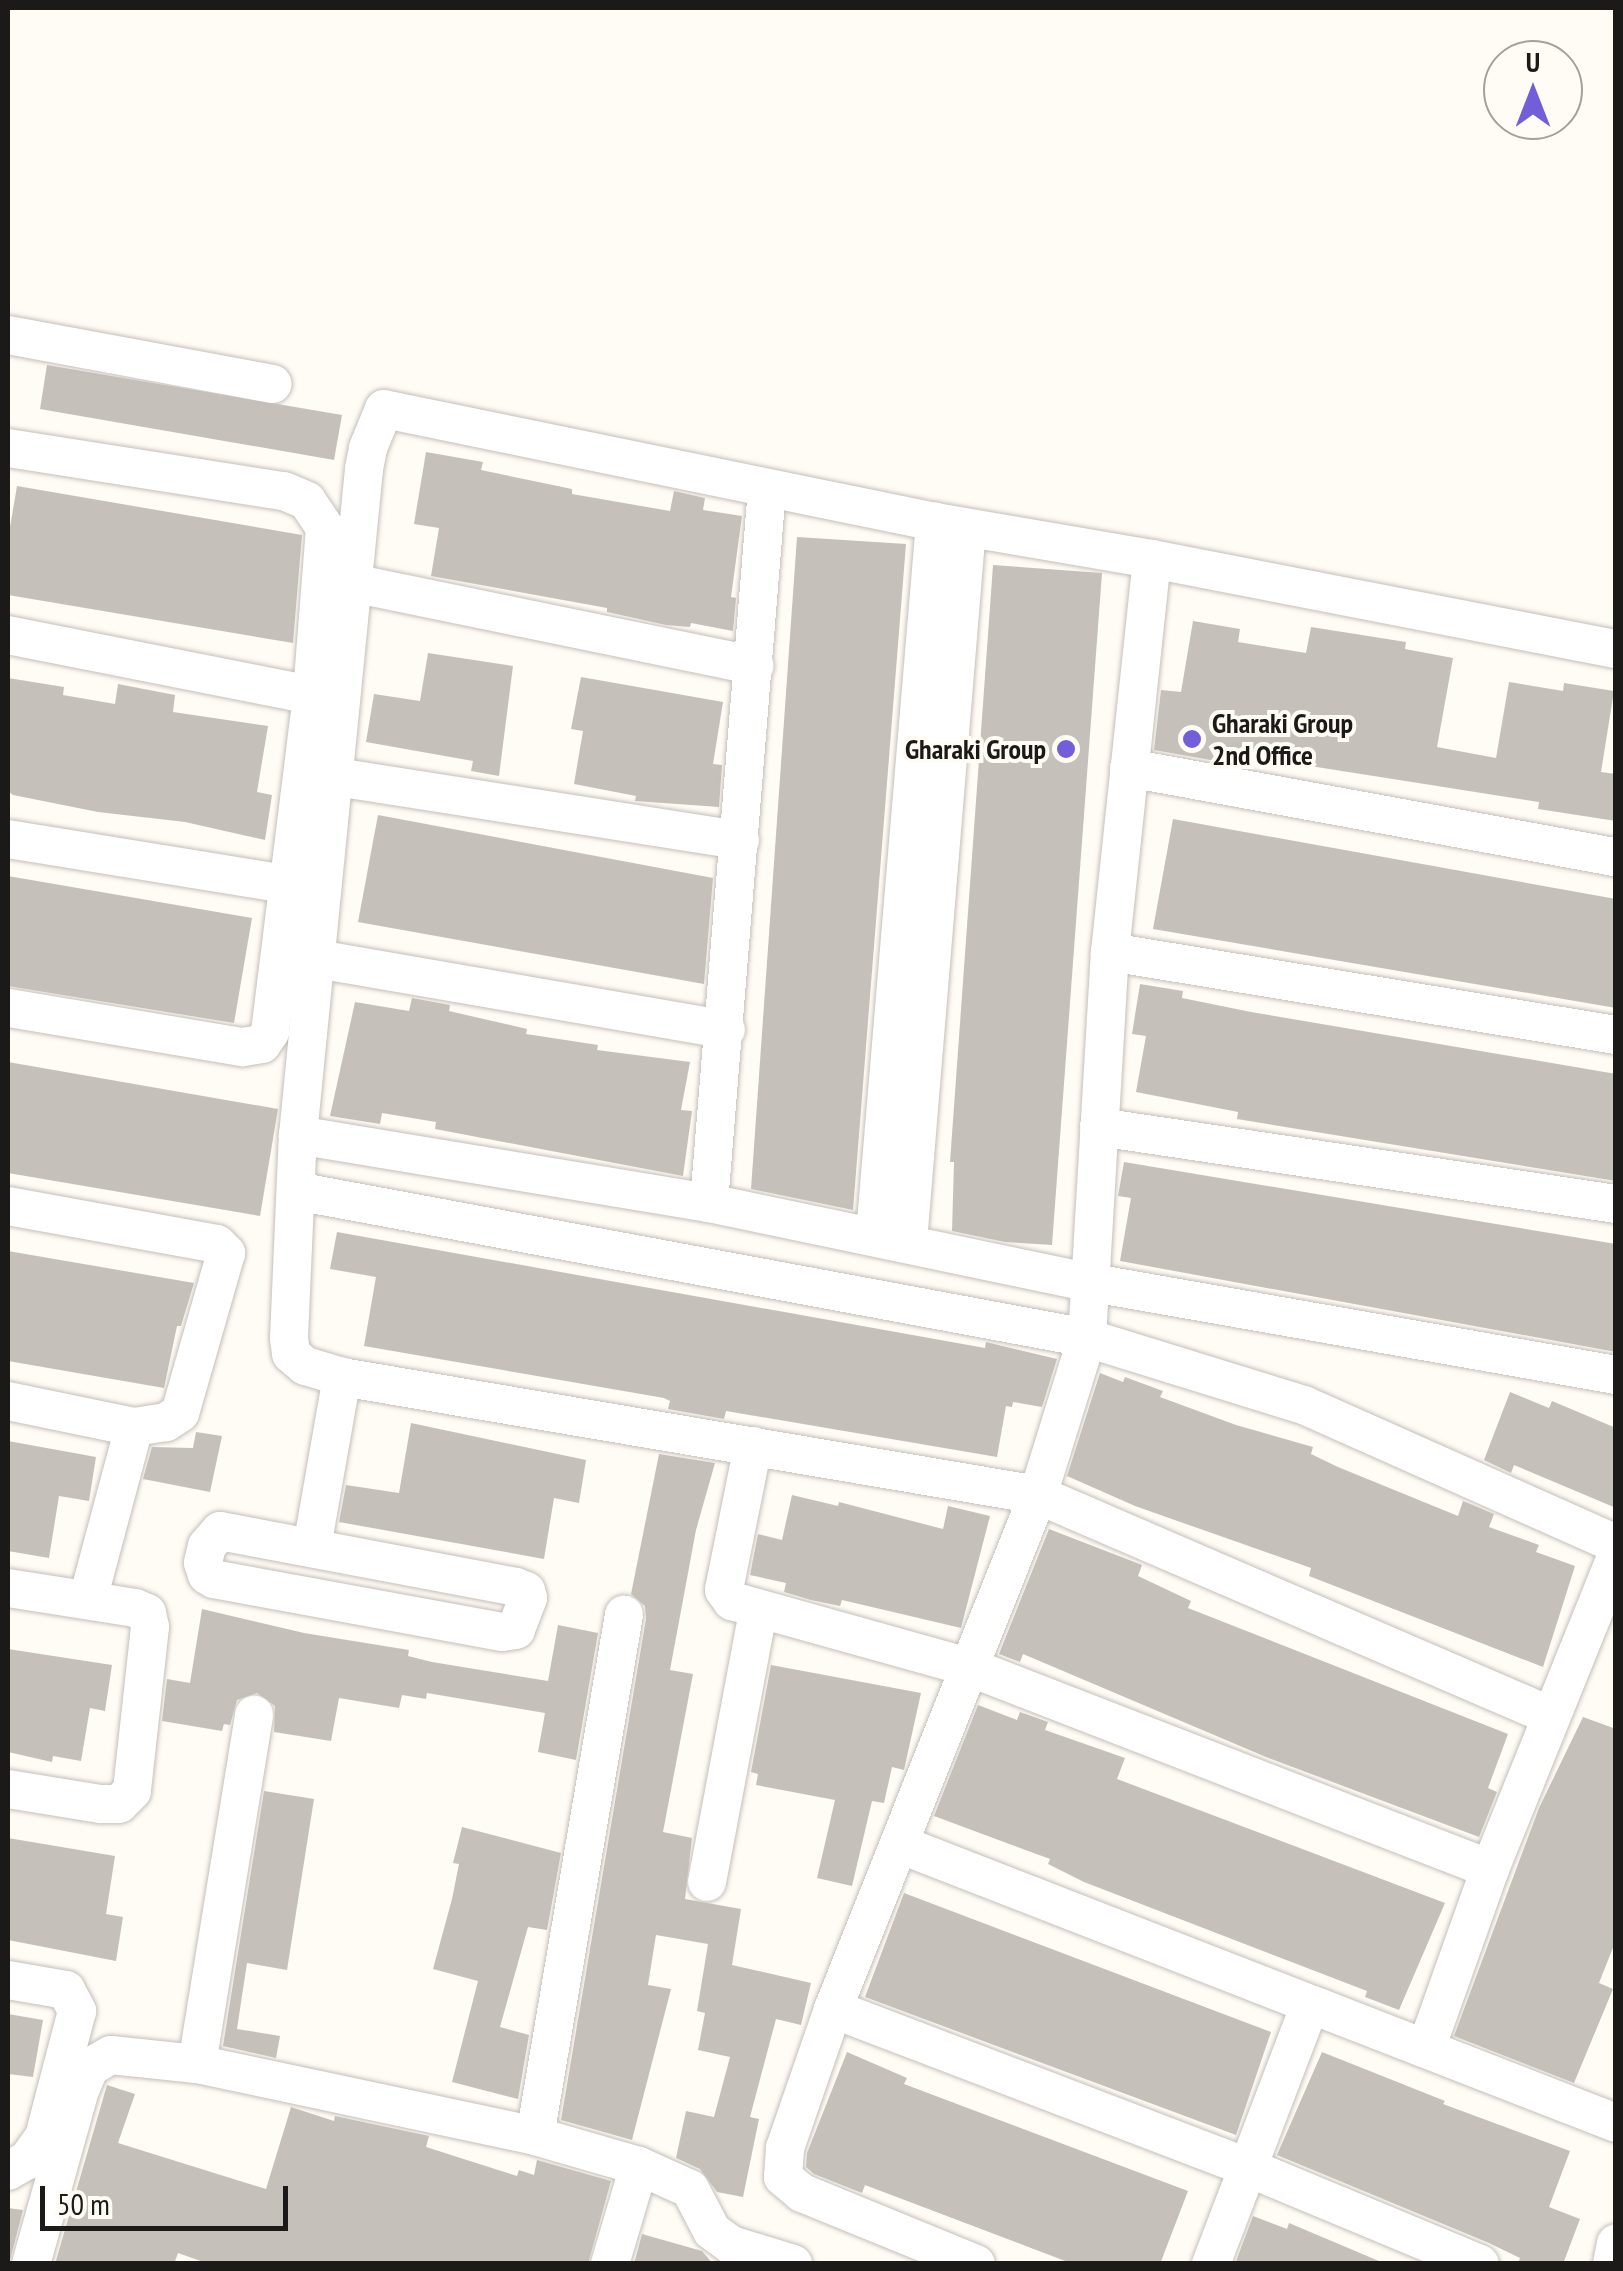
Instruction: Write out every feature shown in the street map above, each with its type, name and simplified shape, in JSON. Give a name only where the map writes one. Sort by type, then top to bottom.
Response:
[{"type":"street","points":[[8,334],[272,384]]},
{"type":"street","points":[[1551,1716],[1038,1495],[342,1376],[304,1366],[292,1354],[298,1136],[352,583],[368,448],[384,409],[951,525],[1152,559],[1616,649]]},
{"type":"street","points":[[8,448],[284,491],[307,500],[325,528],[292,885],[275,1012],[262,1044],[242,1046],[8,1008]]},
{"type":"street","points":[[708,1203],[726,1030],[767,488]]},
{"type":"street","points":[[891,1238],[951,525]]},
{"type":"street","points":[[976,2264],[802,2192],[782,2177],[785,2148],[833,2009],[1038,1495],[1087,1338],[1110,952],[1152,559]]},
{"type":"street","points":[[352,583],[755,666]]},
{"type":"street","points":[[8,635],[312,695]]},
{"type":"street","points":[[1130,768],[1616,856]]},
{"type":"street","points":[[336,776],[740,840]]},
{"type":"street","points":[[8,839],[292,885]]},
{"type":"street","points":[[1110,952],[1616,1035]]},
{"type":"street","points":[[316,959],[726,1030]]},
{"type":"street","points":[[1099,1127],[1616,1204]]},
{"type":"street","points":[[298,1136],[708,1203],[1093,1283],[1616,1375]]},
{"type":"street","points":[[296,1190],[1087,1338],[1304,1406],[1616,1544]]},
{"type":"street","points":[[8,1206],[217,1244],[226,1253],[180,1412],[154,1426],[134,1427],[8,1401]]},
{"type":"street","points":[[312,1547],[342,1376]]},
{"type":"street","points":[[88,1599],[134,1427]]},
{"type":"street","points":[[753,1446],[724,1590],[732,1601],[758,1612],[969,1667],[1490,1869]]},
{"type":"street","points":[[220,1531],[312,1547],[516,1587],[526,1591],[528,1598],[516,1630],[502,1632],[214,1580],[206,1575],[203,1562],[206,1546],[220,1531]]},
{"type":"street","points":[[1427,2046],[1490,1869],[1616,1557]]},
{"type":"street","points":[[8,1588],[135,1608],[147,1613],[150,1628],[132,1791],[120,1804],[100,1804],[8,1789]]},
{"type":"street","points":[[708,1882],[758,1612]]},
{"type":"street","points":[[535,2136],[624,1615]]},
{"type":"street","points":[[197,2064],[254,1715]]},
{"type":"street","points":[[899,1844],[1310,2005],[1427,2046],[1616,2123]]},
{"type":"street","points":[[8,1980],[66,1990],[77,2012],[44,2138],[28,2160],[8,2171]]},
{"type":"street","points":[[1211,2264],[1310,2005]]},
{"type":"street","points":[[833,2009],[1249,2168],[1480,2264]]},
{"type":"street","points":[[31,2264],[90,2067],[111,2054],[197,2064],[535,2136],[639,2166],[690,2189],[712,2231],[747,2257],[793,2264]]},
{"type":"street","points":[[610,2264],[639,2166]]},
{"type":"street","points":[[1612,2264],[1616,2242]]},
{"type":"building","points":[[47,365],[342,415],[334,460],[40,409]]},
{"type":"building","points":[[426,452],[483,462],[481,470],[572,489],[572,494],[670,511],[674,491],[705,498],[703,510],[742,516],[731,597],[736,598],[733,631],[691,623],[690,627],[666,625],[607,612],[607,608],[431,576],[439,528],[414,524]]},
{"type":"building","points":[[17,486],[302,535],[293,643],[8,595],[8,539]]},
{"type":"building","points":[[797,537],[906,544],[853,1210],[751,1189]]},
{"type":"building","points":[[993,565],[1102,573],[1052,1245],[1005,1242],[952,1231],[954,1162],[950,1162]]},
{"type":"building","points":[[1193,621],[1240,629],[1238,642],[1306,653],[1311,627],[1406,642],[1405,649],[1453,658],[1437,747],[1496,758],[1509,682],[1563,691],[1564,683],[1614,691],[1601,772],[1616,774],[1616,821],[1538,809],[1539,802],[1234,754],[1233,764],[1154,750],[1161,690],[1181,692]]},
{"type":"building","points":[[428,653],[513,666],[499,776],[471,771],[473,761],[366,742],[374,694],[420,701]]},
{"type":"building","points":[[581,677],[723,702],[713,764],[722,765],[719,807],[635,801],[636,796],[574,784],[583,731],[571,729]]},
{"type":"building","points":[[8,678],[64,687],[63,695],[115,704],[118,684],[175,695],[173,712],[268,726],[257,792],[272,795],[265,840],[185,822],[98,812],[13,795],[8,791]]},
{"type":"building","points":[[378,815],[713,878],[704,984],[358,922]]},
{"type":"building","points":[[1173,819],[1616,899],[1616,1008],[1153,929]]},
{"type":"building","points":[[8,876],[252,918],[234,1023],[8,986]]},
{"type":"building","points":[[1140,984],[1183,991],[1182,998],[1251,1012],[1616,1074],[1616,1181],[1237,1119],[1238,1112],[1136,1092],[1146,1036],[1132,1034]]},
{"type":"building","points":[[412,998],[450,1005],[449,1011],[527,1029],[526,1034],[598,1045],[597,1050],[690,1062],[681,1110],[692,1111],[683,1176],[435,1129],[436,1122],[382,1113],[380,1124],[330,1116],[355,1002],[409,1011]]},
{"type":"building","points":[[8,1062],[278,1109],[260,1216],[8,1173]]},
{"type":"building","points":[[1124,1162],[1616,1244],[1616,1352],[1120,1261],[1131,1198],[1118,1196]]},
{"type":"building","points":[[337,1232],[985,1348],[986,1342],[1057,1359],[1042,1407],[1013,1402],[1012,1407],[1006,1406],[997,1457],[726,1411],[724,1419],[668,1409],[670,1401],[664,1398],[364,1346],[376,1277],[330,1269]]},
{"type":"building","points":[[8,1251],[194,1283],[181,1326],[177,1326],[164,1388],[8,1361]]},
{"type":"building","points":[[1100,1373],[1123,1382],[1125,1377],[1163,1391],[1160,1397],[1236,1425],[1313,1447],[1311,1454],[1338,1467],[1458,1516],[1463,1501],[1468,1503],[1494,1514],[1489,1527],[1539,1545],[1536,1552],[1575,1566],[1543,1667],[1309,1576],[1311,1568],[1135,1506],[1067,1476]]},
{"type":"building","points":[[1510,1392],[1549,1408],[1552,1401],[1616,1428],[1616,1508],[1514,1465],[1511,1473],[1484,1460]]},
{"type":"building","points":[[411,1423],[586,1460],[579,1503],[554,1498],[544,1559],[339,1522],[346,1485],[399,1493]]},
{"type":"building","points":[[196,1432],[222,1436],[210,1492],[143,1479],[152,1447],[193,1448]]},
{"type":"building","points":[[8,1441],[96,1457],[89,1501],[59,1496],[49,1558],[8,1551]]},
{"type":"building","points":[[659,1454],[715,1463],[696,1530],[670,1670],[693,1674],[663,1832],[692,1838],[685,1899],[741,1909],[732,1965],[811,1983],[801,2025],[776,2019],[750,2117],[759,2119],[743,2197],[717,2192],[700,2169],[676,2158],[686,2111],[714,2117],[730,2057],[698,2050],[705,2013],[697,2011],[708,1944],[656,1935],[648,1985],[671,1989],[632,2140],[561,2120],[646,1619],[645,1606],[631,1594]]},
{"type":"building","points":[[792,1495],[838,1506],[839,1502],[943,1529],[948,1506],[990,1516],[961,1628],[842,1600],[840,1606],[811,1600],[784,1592],[786,1583],[750,1575],[758,1534],[782,1540]]},
{"type":"building","points":[[1049,1529],[1142,1565],[1138,1576],[1191,1601],[1188,1608],[1508,1734],[1488,1788],[1497,1792],[1479,1837],[1266,1757],[1023,1654],[1020,1662],[999,1654]]},
{"type":"building","points":[[202,1609],[304,1633],[409,1650],[408,1656],[432,1662],[548,1681],[558,1625],[598,1633],[576,1760],[538,1752],[545,1713],[427,1693],[426,1699],[402,1695],[399,1708],[339,1698],[331,1741],[274,1732],[275,1706],[257,1693],[237,1700],[230,1725],[224,1724],[222,1731],[162,1721],[167,1679],[190,1683]]},
{"type":"building","points":[[8,1649],[112,1665],[105,1711],[90,1708],[81,1761],[53,1756],[52,1762],[8,1752]]},
{"type":"building","points":[[771,1665],[921,1693],[904,1770],[892,1767],[884,1803],[872,1801],[852,1886],[817,1878],[835,1800],[756,1785],[758,1774],[751,1772]]},
{"type":"building","points":[[978,1705],[1017,1720],[1020,1712],[1048,1722],[1045,1730],[1125,1758],[1117,1779],[1445,1903],[1399,2010],[1365,1997],[1367,1991],[1084,1882],[1048,1864],[1050,1859],[934,1816]]},
{"type":"building","points":[[1583,1717],[1616,1729],[1616,1940],[1599,1983],[1613,1989],[1574,2083],[1454,2036],[1539,1808]]},
{"type":"building","points":[[264,1791],[314,1799],[287,1970],[247,1963],[237,2029],[280,2036],[276,2058],[223,2046]]},
{"type":"building","points":[[462,1827],[561,1853],[547,1930],[528,1927],[500,2027],[529,2035],[518,2099],[452,2082],[478,1981],[433,1969],[452,1899],[459,1864],[453,1863]]},
{"type":"building","points":[[8,1838],[115,1856],[106,1914],[123,1917],[116,1961],[8,1940]]},
{"type":"building","points":[[904,1893],[1271,2032],[1236,2135],[865,1997]]},
{"type":"building","points":[[8,2014],[43,2020],[33,2077],[8,2074]]},
{"type":"building","points":[[847,2052],[907,2078],[904,2084],[1188,2191],[1160,2264],[1073,2264],[865,2185],[862,2193],[814,2174],[806,2167],[807,2153]]},
{"type":"building","points":[[1322,2052],[1445,2101],[1443,2104],[1570,2151],[1549,2207],[1580,2219],[1563,2264],[1518,2264],[1520,2258],[1489,2243],[1277,2155]]},
{"type":"building","points":[[107,2085],[135,2094],[118,2143],[266,2189],[291,2107],[334,2121],[335,2116],[429,2136],[426,2147],[517,2176],[519,2170],[534,2175],[537,2160],[611,2181],[588,2264],[209,2264],[178,2253],[174,2264],[55,2264]]},
{"type":"building","points":[[8,2208],[23,2210],[9,2264],[8,2264]]},
{"type":"building","points":[[1253,2216],[1287,2229],[1289,2223],[1386,2264],[1235,2264]]},
{"type":"building","points":[[642,2234],[702,2251],[713,2264],[634,2264]]},
{"type":"place","name":"Gharaki Group 2nd Office","points":[[1192,739]]},
{"type":"place","name":"Gharaki Group","points":[[1066,749]]}]
